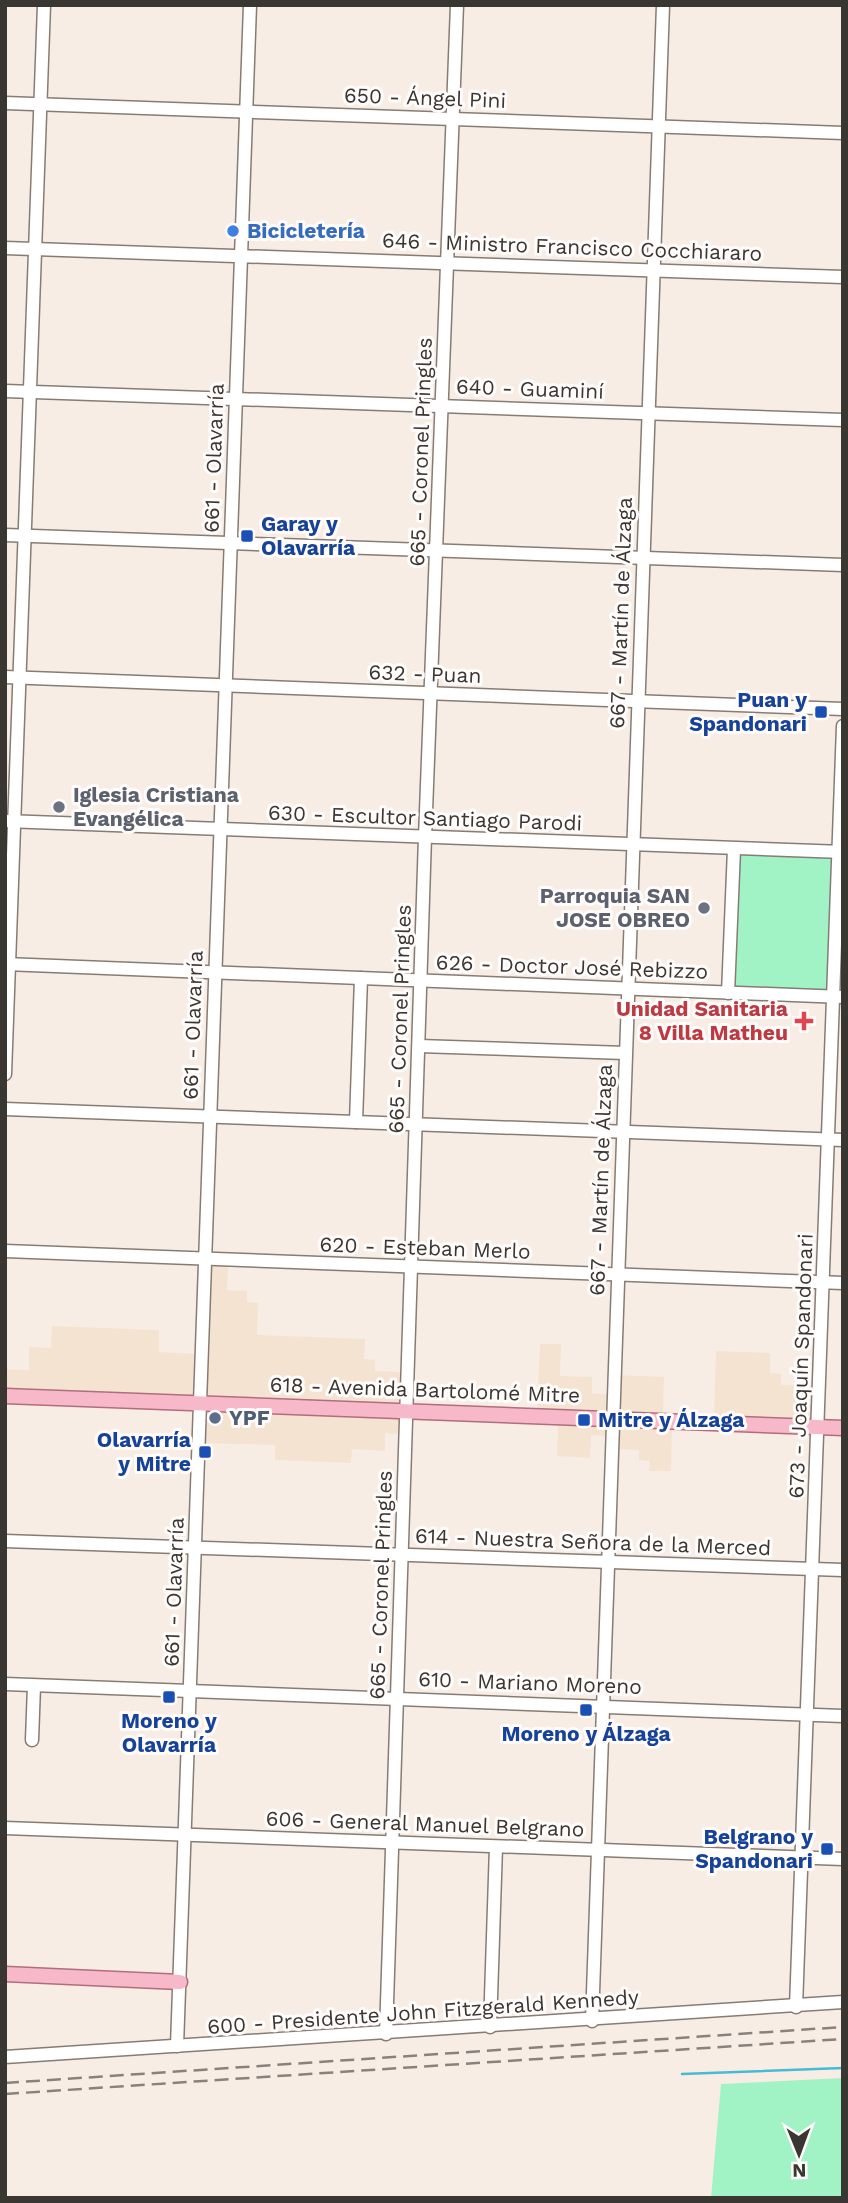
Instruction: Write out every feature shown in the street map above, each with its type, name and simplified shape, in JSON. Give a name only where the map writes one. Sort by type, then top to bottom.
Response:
[{"type":"main road","name":"618 - Avenida Bartolomé Mitre","points":[[5,1396],[612,1417],[843,1428]]},
{"type":"main road","points":[[5,1974],[180,1982]]},
{"type":"street","points":[[5,1074],[10,822],[26,536],[44,5]]},
{"type":"street","name":"661 - Olavarría","points":[[177,2046],[187,1834],[194,1547],[250,5]]},
{"type":"street","name":"665 - Coronel Pringles","points":[[386,2034],[425,837],[457,5]]},
{"type":"street","name":"667 - Martín de Álzaga","points":[[592,2021],[626,988],[663,5]]},
{"type":"street","name":"650 - Ángel Pini","points":[[5,103],[843,133]]},
{"type":"street","name":"646 - Ministro Francisco Cocchiararo","points":[[5,248],[447,261],[843,277]]},
{"type":"street","name":"640 - Guaminí","points":[[5,391],[843,420]]},
{"type":"street","points":[[5,535],[843,565]]},
{"type":"street","name":"632 - Puan","points":[[5,677],[843,709]]},
{"type":"street","name":"673 - Joaquín Spandonari","points":[[796,2007],[817,1427],[838,997],[843,726]]},
{"type":"street","name":"630 - Escultor Santiago Parodi","points":[[10,822],[841,852]]},
{"type":"street","points":[[728,993],[734,849]]},
{"type":"street","name":"626 - Doctor José Rebizzo","points":[[7,964],[214,970],[838,997]]},
{"type":"street","points":[[356,1122],[361,978]]},
{"type":"street","points":[[419,1045],[625,1053]]},
{"type":"street","points":[[5,1109],[843,1140]]},
{"type":"street","name":"620 - Esteban Merlo","points":[[5,1251],[843,1283]]},
{"type":"street","name":"614 - Nuestra Señora de la Merced","points":[[5,1541],[843,1570]]},
{"type":"street","name":"610 - Mariano Moreno","points":[[5,1684],[843,1716]]},
{"type":"street","points":[[32,1740],[34,1686]]},
{"type":"street","name":"606 - General Manuel Belgrano","points":[[5,1828],[843,1859]]},
{"type":"street","points":[[489,2027],[496,1847]]},
{"type":"street","name":"600 - Presidente John Fitzgerald Kennedy","points":[[5,2057],[592,2021],[843,2002]]},
{"type":"shaded area","points":[[228,1266],[227,1290],[247,1291],[247,1302],[258,1303],[257,1335],[365,1339],[364,1359],[375,1360],[375,1371],[402,1372],[400,1403],[208,1397],[205,1393],[209,1267]]},
{"type":"shaded area","points":[[52,1326],[159,1330],[159,1352],[197,1354],[196,1394],[193,1398],[5,1390],[5,1369],[29,1370],[29,1347],[51,1348]]},
{"type":"shaded area","points":[[540,1344],[561,1344],[560,1376],[592,1377],[592,1393],[608,1394],[606,1411],[537,1411]]},
{"type":"shaded area","points":[[716,1351],[770,1353],[770,1373],[781,1374],[781,1385],[800,1385],[800,1405],[814,1405],[814,1416],[811,1420],[714,1418]]},
{"type":"shaded area","points":[[618,1375],[664,1377],[663,1415],[618,1411]]},
{"type":"shaded area","points":[[207,1410],[395,1417],[400,1420],[401,1434],[385,1433],[385,1451],[352,1449],[351,1463],[275,1460],[275,1445],[202,1443],[203,1414]]},
{"type":"shaded area","points":[[558,1422],[606,1426],[607,1436],[591,1435],[590,1458],[557,1456]]},
{"type":"shaded area","points":[[617,1426],[672,1427],[671,1471],[649,1471],[650,1461],[639,1460],[639,1450],[614,1449]]},
{"type":"green space","points":[[737,853],[829,856],[834,861],[827,990],[734,986]]},
{"type":"green space","points":[[843,2078],[843,2198],[711,2198],[721,2084]]},
{"type":"waterway","points":[[682,2074],[843,2068]]},
{"type":"railway","points":[[5,2083],[843,2027]]},
{"type":"railway","points":[[5,2094],[843,2039]]},
{"type":"place","name":"Bicicletería","points":[[233,231]]},
{"type":"place","name":"Garay y Olavarría","points":[[247,536]]},
{"type":"place","name":"Puan y Spandonari","points":[[821,712]]},
{"type":"place","name":"Iglesia Cristiana Evangélica","points":[[59,807]]},
{"type":"place","name":"Parroquia SAN JOSE OBREO","points":[[704,908]]},
{"type":"place","name":"Unidad Sanitaria 8 Villa Matheu","points":[[804,1021]]},
{"type":"place","name":"YPF","points":[[215,1418]]},
{"type":"place","name":"Mitre y Álzaga","points":[[584,1420]]},
{"type":"place","name":"Olavarría y Mitre","points":[[205,1452]]},
{"type":"place","name":"Moreno y Olavarría","points":[[169,1697]]},
{"type":"place","name":"Moreno y Álzaga","points":[[586,1710]]},
{"type":"place","name":"Belgrano y Spandonari","points":[[827,1849]]}]
